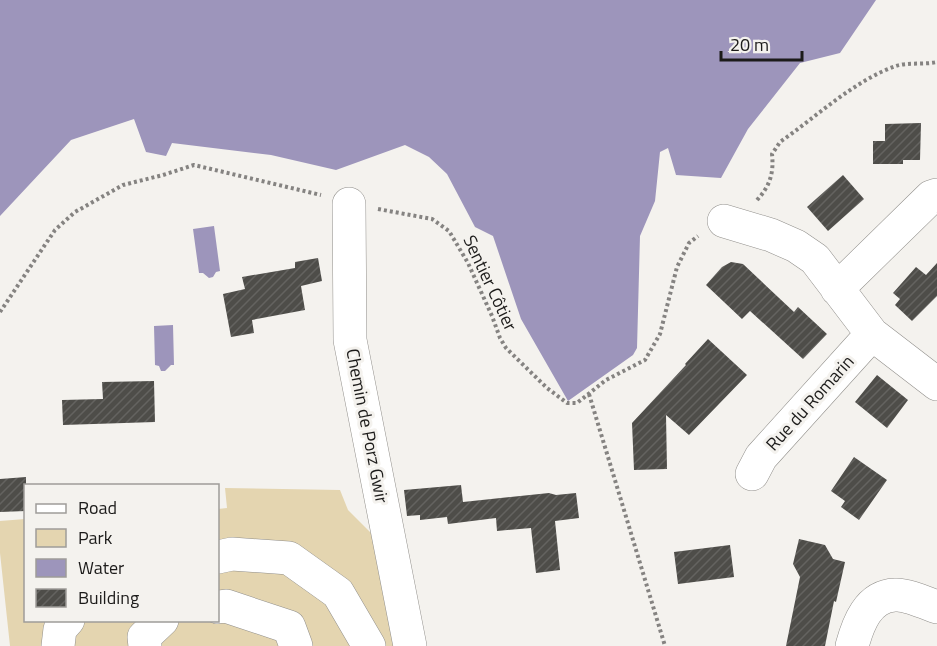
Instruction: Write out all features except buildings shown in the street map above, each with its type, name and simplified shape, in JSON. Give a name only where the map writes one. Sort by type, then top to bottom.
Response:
[{"type":"street","points":[[837,289],[931,197],[937,195]]},
{"type":"street","name":"Chemin de Porz Gwir","points":[[349,204],[350,340],[410,646]]},
{"type":"street","points":[[724,221],[771,235],[796,246],[815,260],[872,334],[937,384]]},
{"type":"street","name":"Rue du Romarin","points":[[752,474],[761,457],[872,334]]},
{"type":"street","points":[[219,557],[232,554],[289,558],[338,593],[369,646]]},
{"type":"street","points":[[852,646],[865,612],[877,599],[896,595],[937,607]]},
{"type":"street","points":[[219,607],[226,606],[289,627],[296,646]]},
{"type":"street","points":[[58,646],[60,629],[67,622]]},
{"type":"street","points":[[145,646],[144,637],[161,622]]},
{"type":"path","name":"Sentier Côtier","points":[[0,312],[55,230],[75,212],[123,185],[194,165],[334,198],[349,204],[432,219],[449,231],[468,263],[500,338],[507,348],[547,388],[567,403],[577,403],[606,380],[645,360],[660,334],[677,267],[689,243],[724,221],[743,215],[762,194],[774,172],[772,154],[780,142],[860,84],[897,65],[937,62]]},
{"type":"path","points":[[589,394],[665,646]]},
{"type":"green space","points":[[225,488],[340,490],[348,510],[371,533],[381,563],[397,646],[10,646],[0,553],[0,521],[24,519],[24,622],[219,622],[219,509],[227,508]]},
{"type":"water","points":[[0,0],[876,0],[840,53],[800,63],[748,129],[721,178],[676,175],[668,148],[660,152],[655,201],[640,236],[637,348],[633,355],[568,401],[521,319],[493,236],[475,227],[447,174],[429,157],[405,145],[336,170],[271,155],[172,143],[166,156],[146,152],[134,119],[71,140],[0,216]]},
{"type":"water","points":[[214,226],[220,271],[209,278],[199,273],[193,229]]},
{"type":"water","points":[[173,325],[174,365],[161,371],[159,366],[155,365],[154,326]]}]
